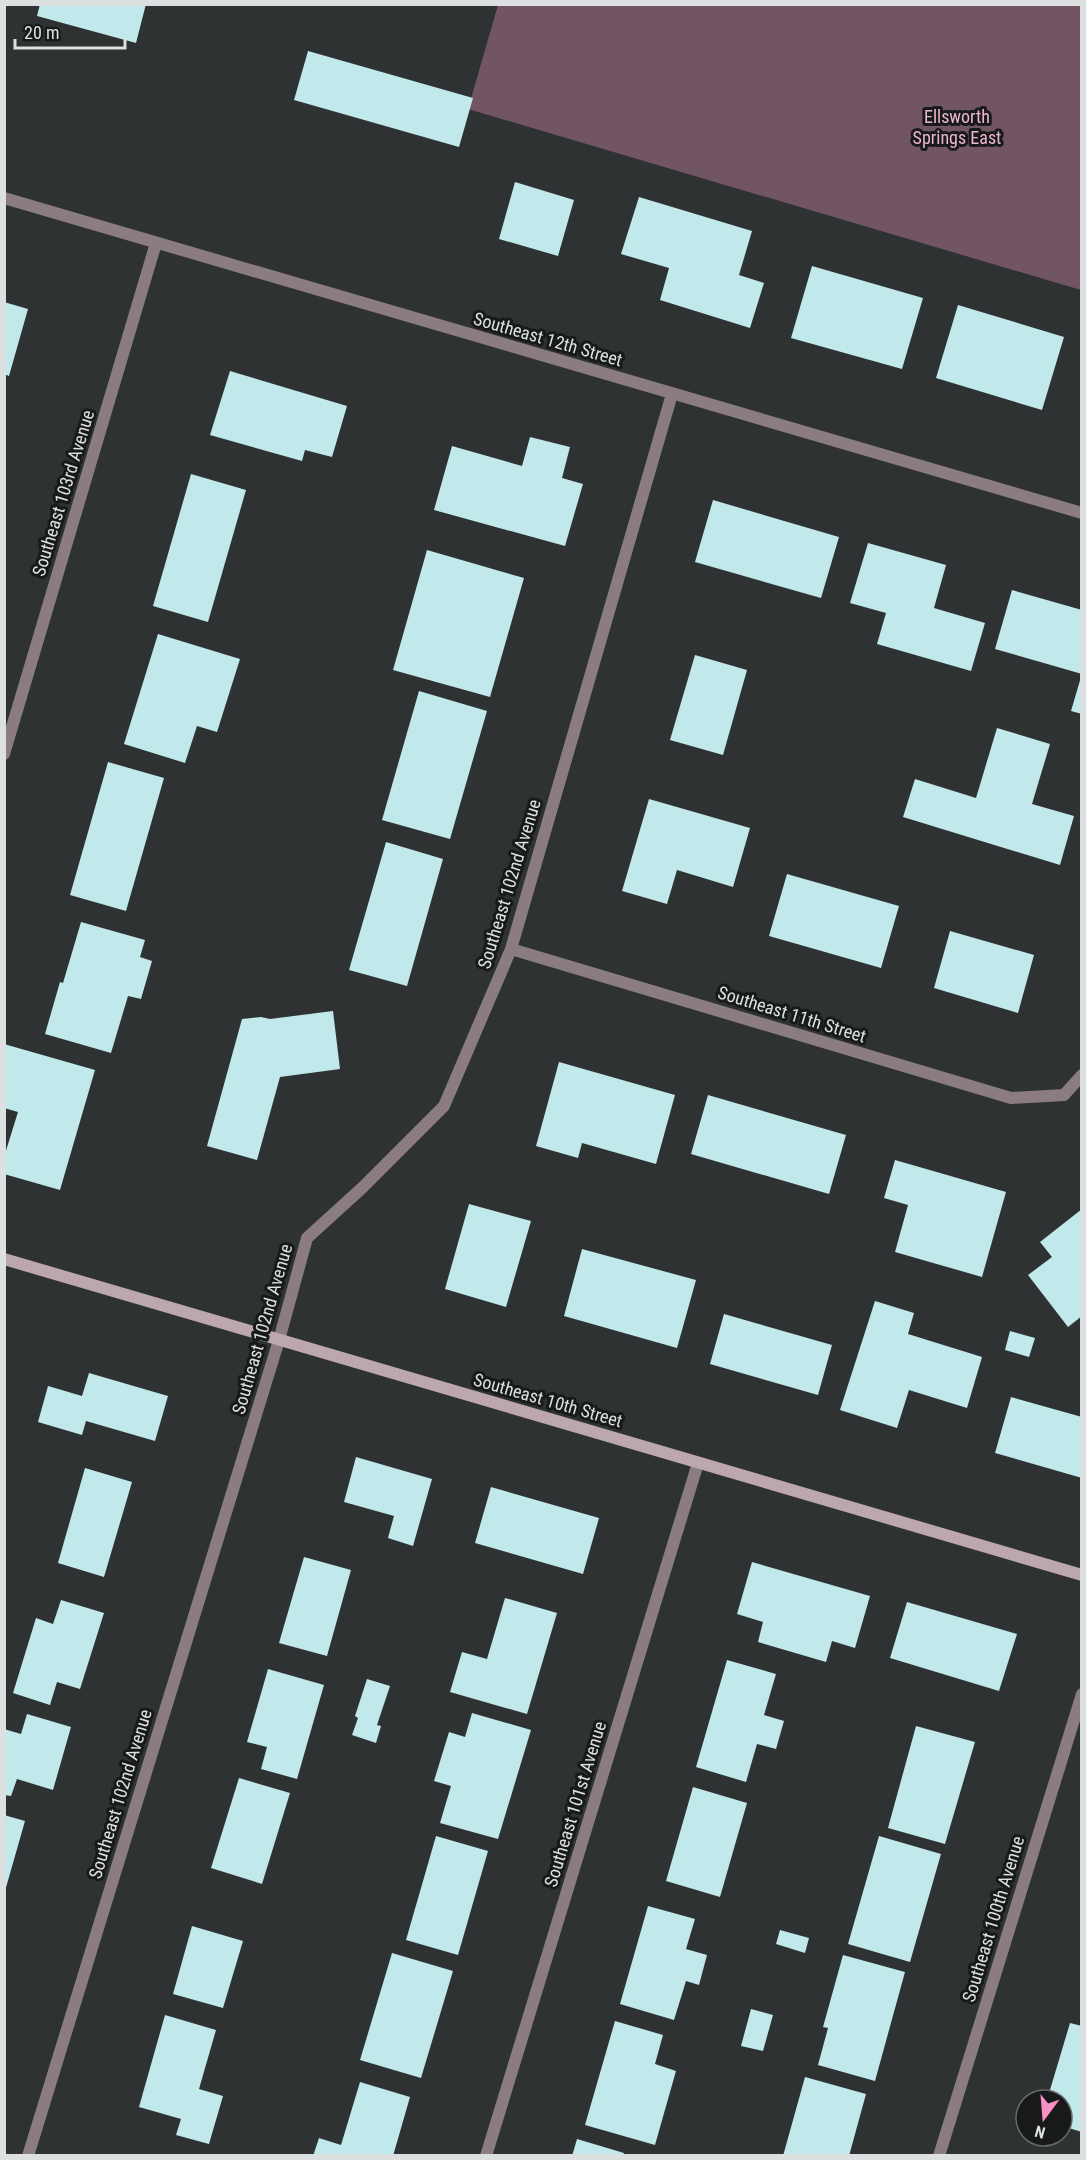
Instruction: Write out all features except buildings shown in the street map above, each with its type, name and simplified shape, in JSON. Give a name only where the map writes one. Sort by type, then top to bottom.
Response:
[{"type":"street","name":"Southeast 12th Street","points":[[4,198],[1082,513]]},
{"type":"street","name":"Southeast 103rd Avenue","points":[[4,754],[156,243]]},
{"type":"street","name":"Southeast 102nd Avenue","points":[[28,2156],[279,1340],[307,1238],[362,1188],[444,1106],[511,950],[672,394]]},
{"type":"street","name":"Southeast 11th Street","points":[[511,950],[1011,1098],[1064,1095],[1082,1075]]},
{"type":"street","name":"Southeast 10th Street","points":[[4,1259],[1082,1575]]},
{"type":"street","name":"Southeast 101st Avenue","points":[[486,2156],[698,1462]]},
{"type":"street","name":"Southeast 100th Avenue","points":[[939,2156],[1082,1694]]},
{"type":"green space","name":"Ellsworth Springs East","points":[[498,5],[1081,5],[1081,290],[468,109]]}]
